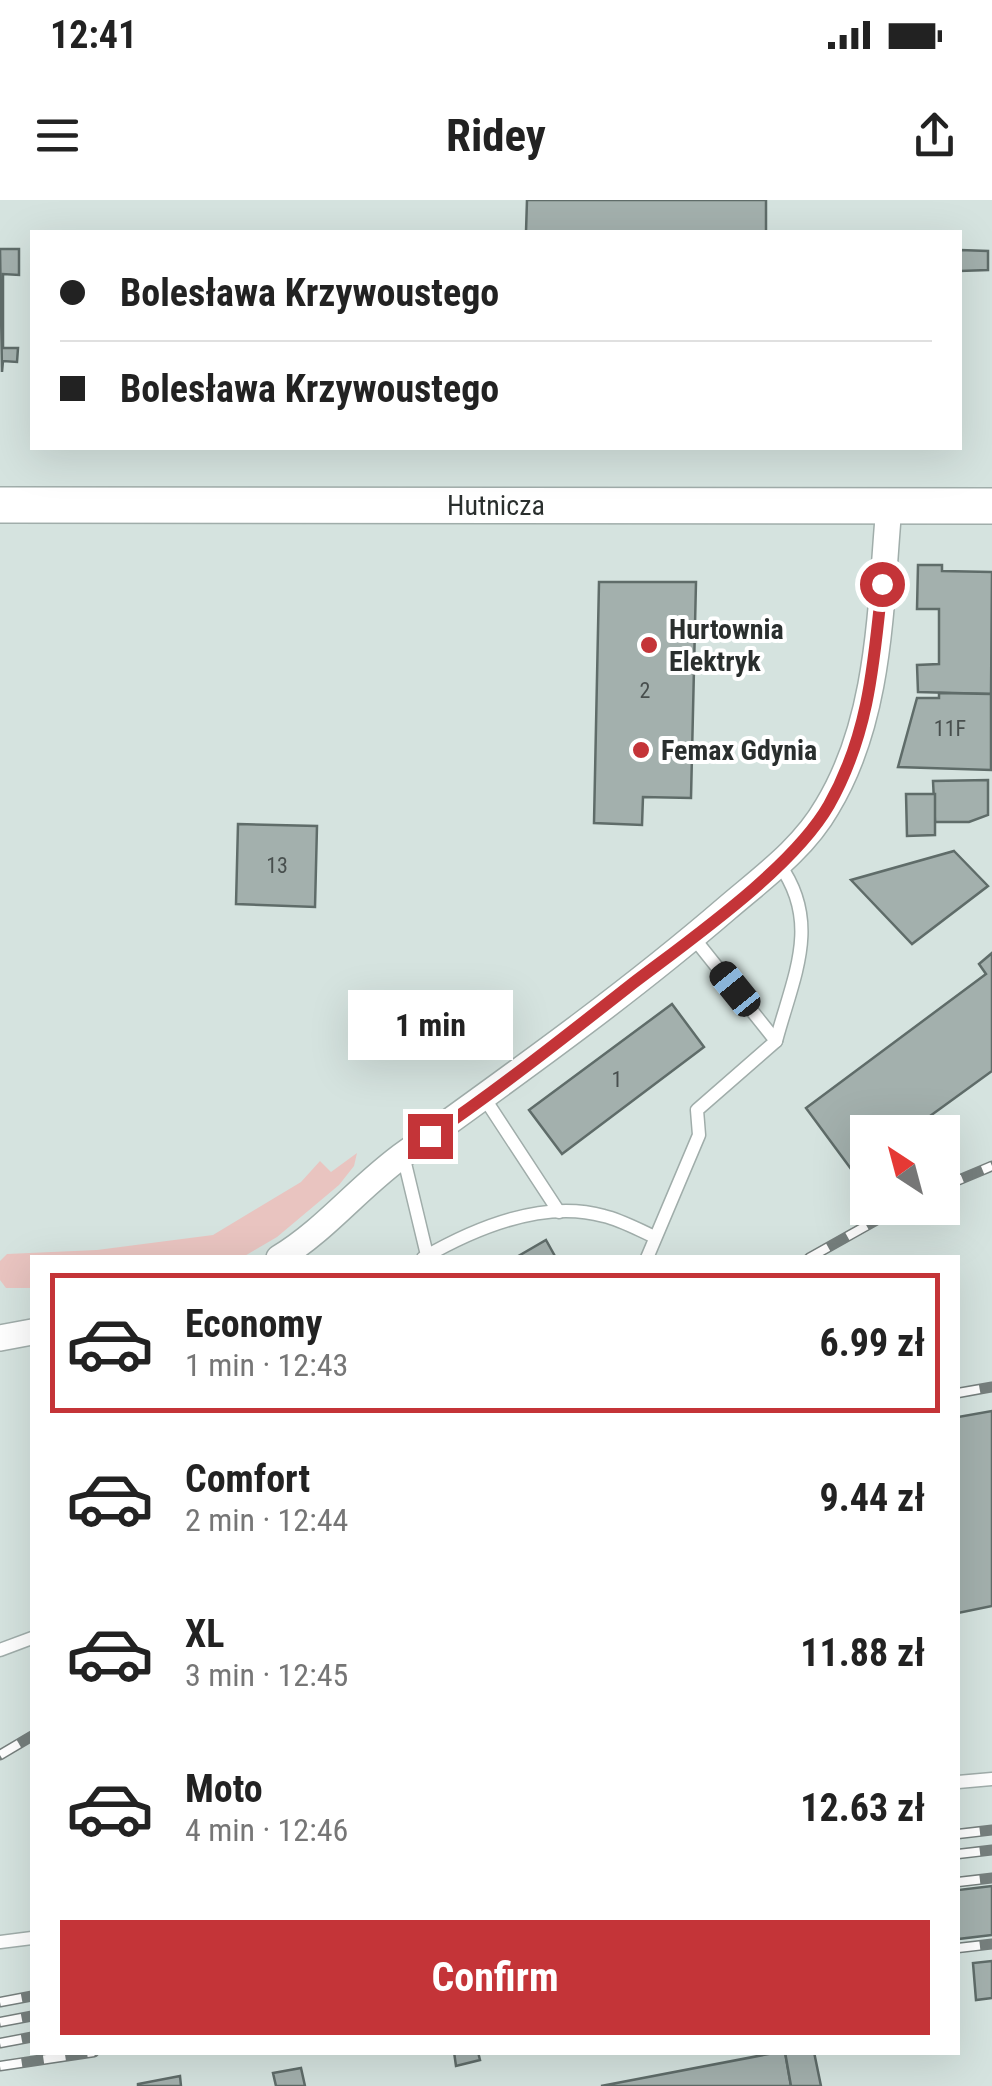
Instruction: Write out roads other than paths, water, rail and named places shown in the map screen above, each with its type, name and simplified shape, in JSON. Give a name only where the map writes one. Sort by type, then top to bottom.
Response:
[{"type":"main road","name":"Hutnicza","points":[[0,505],[992,506]]},
{"type":"street","points":[[284,1255],[309,1240],[403,1154],[485,1098],[694,937],[811,832],[839,785],[871,692],[890,506]]},
{"type":"street","points":[[0,1338],[30,1332]]},
{"type":"lane","points":[[648,1255],[699,1134],[698,1110],[776,1041],[804,921],[794,885],[778,864]]},
{"type":"lane","points":[[694,937],[776,1041]]},
{"type":"lane","points":[[485,1098],[559,1212]]},
{"type":"lane","points":[[403,1154],[425,1255]]},
{"type":"lane","points":[[427,1255],[488,1226],[559,1212],[605,1216],[655,1238]]},
{"type":"lane","points":[[0,1650],[30,1639]]},
{"type":"lane","points":[[960,1782],[992,1779]]},
{"type":"lane","points":[[0,1942],[30,1938]]},
{"type":"railway","points":[[960,1179],[992,1166]]},
{"type":"railway","points":[[814,1255],[868,1225]]},
{"type":"railway","points":[[960,1393],[992,1387]]},
{"type":"railway","points":[[0,1755],[30,1737]]},
{"type":"railway","points":[[960,1834],[992,1830]]},
{"type":"railway","points":[[960,1854],[992,1850]]},
{"type":"railway","points":[[960,1882],[992,1878]]},
{"type":"railway","points":[[960,1948],[992,1944]]},
{"type":"railway","points":[[0,2002],[30,1996]]},
{"type":"railway","points":[[0,2022],[30,2016]]},
{"type":"railway","points":[[0,2043],[30,2037]]},
{"type":"railway","points":[[0,2066],[74,2055]]},
{"type":"place","name":"Hurtownia Elektryk","points":[[649,645]]},
{"type":"place","name":"Femax Gdynia","points":[[641,750]]}]
